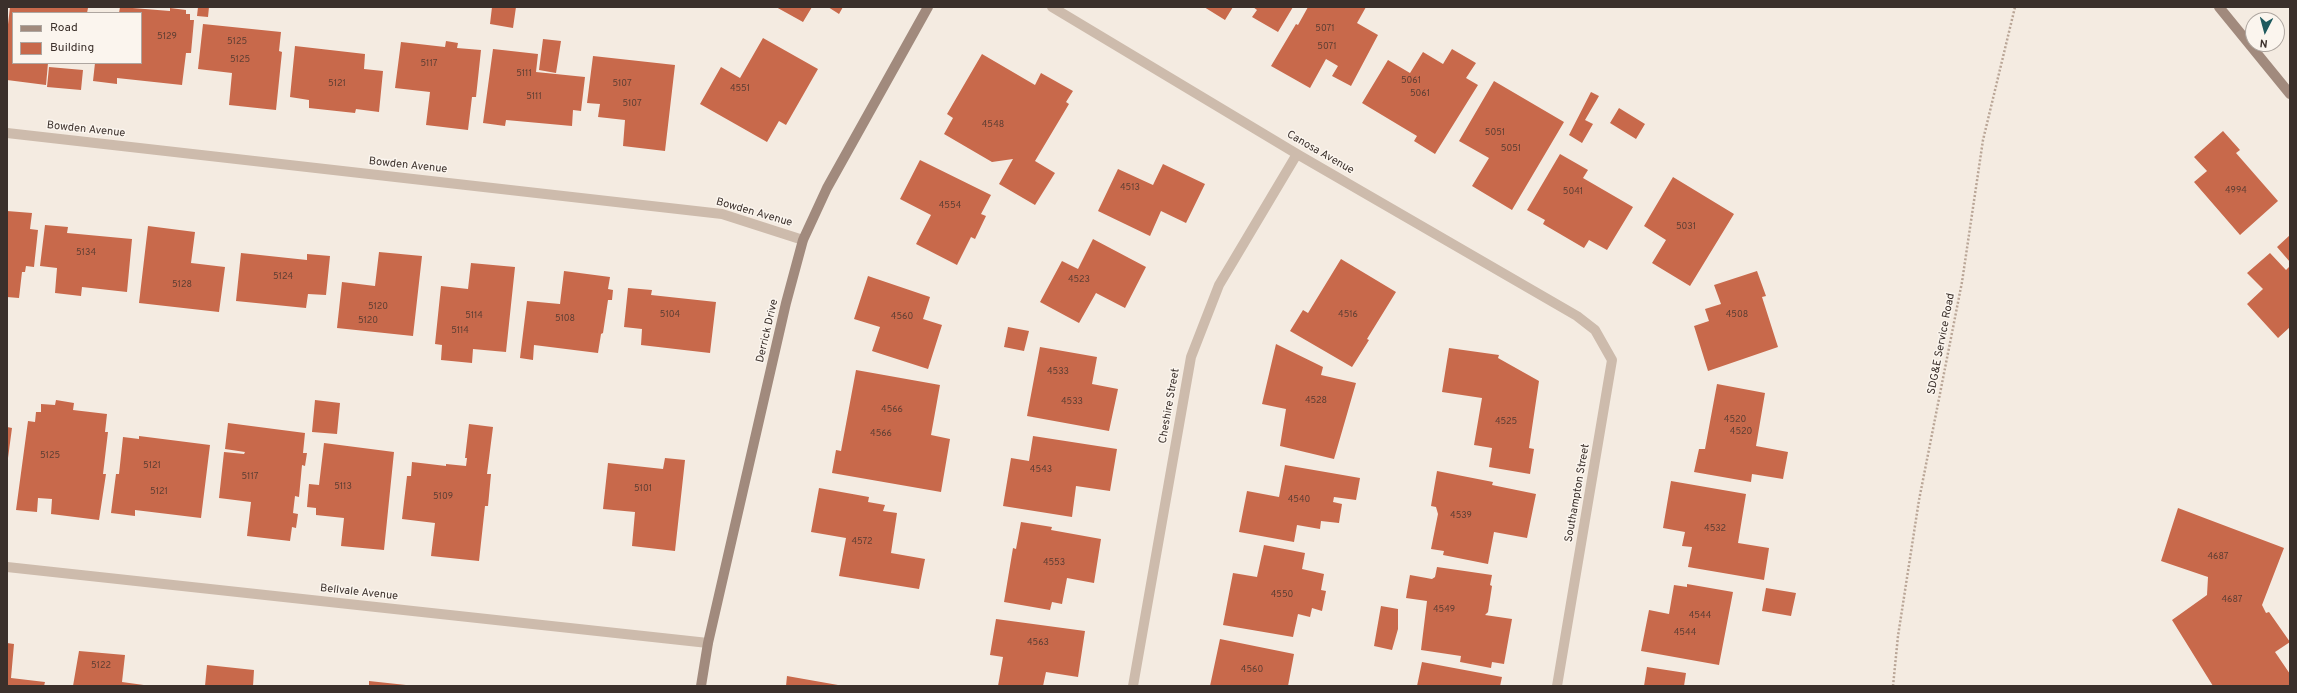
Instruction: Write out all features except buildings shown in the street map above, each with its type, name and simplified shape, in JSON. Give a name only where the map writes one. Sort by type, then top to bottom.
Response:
[{"type":"street","name":"Derrick Drive","points":[[701,686],[708,643],[786,303],[803,240],[827,188],[928,7]]},
{"type":"street","name":"Canosa Avenue","points":[[1052,7],[1297,154],[1577,316]]},
{"type":"street","points":[[2219,7],[2290,94]]},
{"type":"street","name":"Bowden Avenue","points":[[7,133],[722,214],[803,240]]},
{"type":"street","name":"Cheshire Street","points":[[1133,686],[1191,357],[1219,285],[1297,154]]},
{"type":"street","name":"Southampton Street","points":[[1557,686],[1612,360],[1595,330],[1577,316]]},
{"type":"street","name":"Bellvale Avenue","points":[[7,567],[708,643]]},
{"type":"path","name":"SDG&E Service Road","points":[[1893,686],[1898,636],[1919,500],[1962,282],[1983,140],[2015,7]]}]
